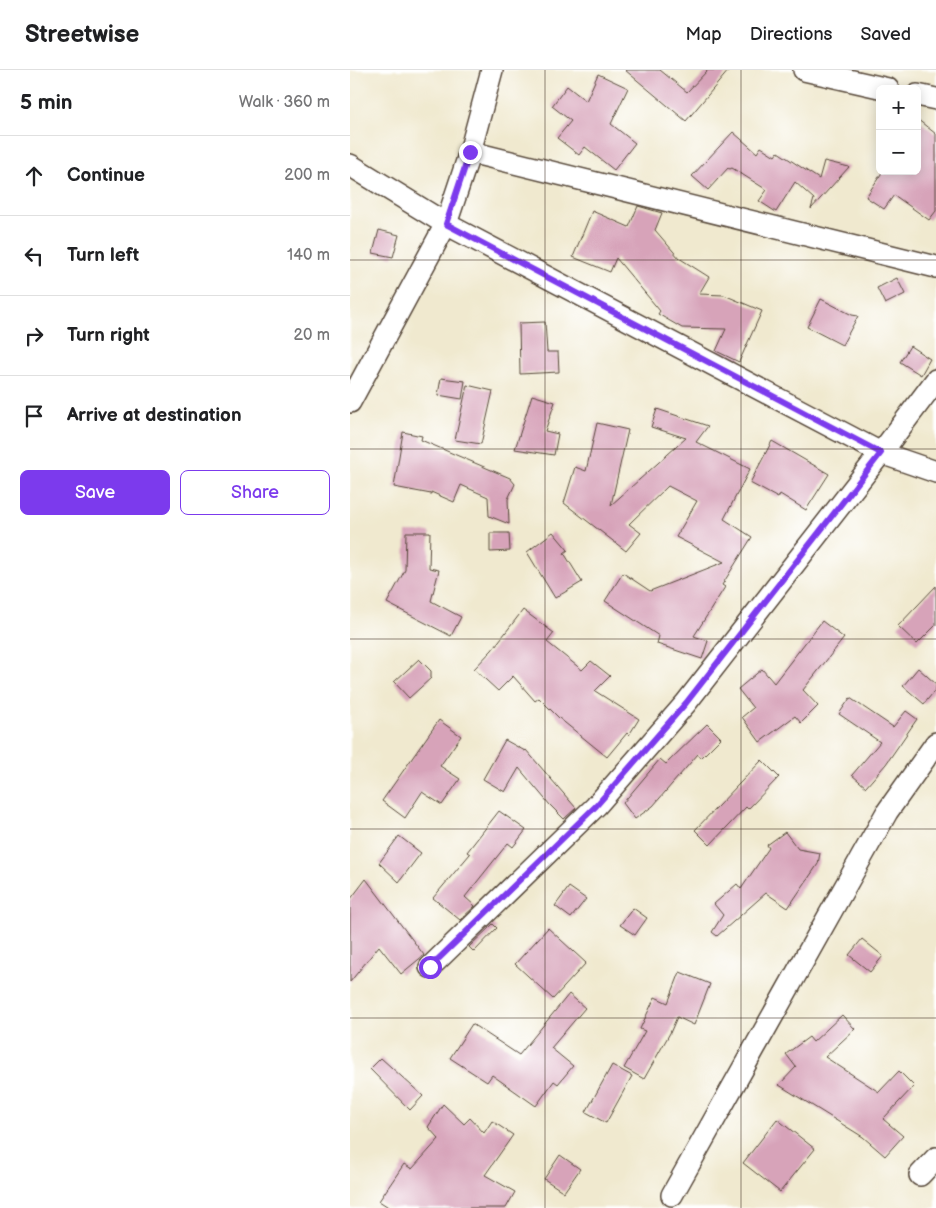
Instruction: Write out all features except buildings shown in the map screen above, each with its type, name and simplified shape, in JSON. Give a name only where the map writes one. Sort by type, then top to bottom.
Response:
[{"type":"street","points":[[350,402],[446,224],[470,152],[492,70]]},
{"type":"street","points":[[804,70],[876,86]]},
{"type":"street","points":[[921,96],[936,99]]},
{"type":"street","points":[[470,152],[936,267]]},
{"type":"street","points":[[350,164],[446,224],[881,453],[936,472]]},
{"type":"street","points":[[430,967],[596,806],[686,703],[936,380]]},
{"type":"street","points":[[672,1196],[887,812],[936,744]]},
{"type":"street","points":[[920,1175],[936,1158]]},
{"type":"route","points":[[430,967],[596,806],[686,703],[881,453],[446,224],[470,152]]}]
